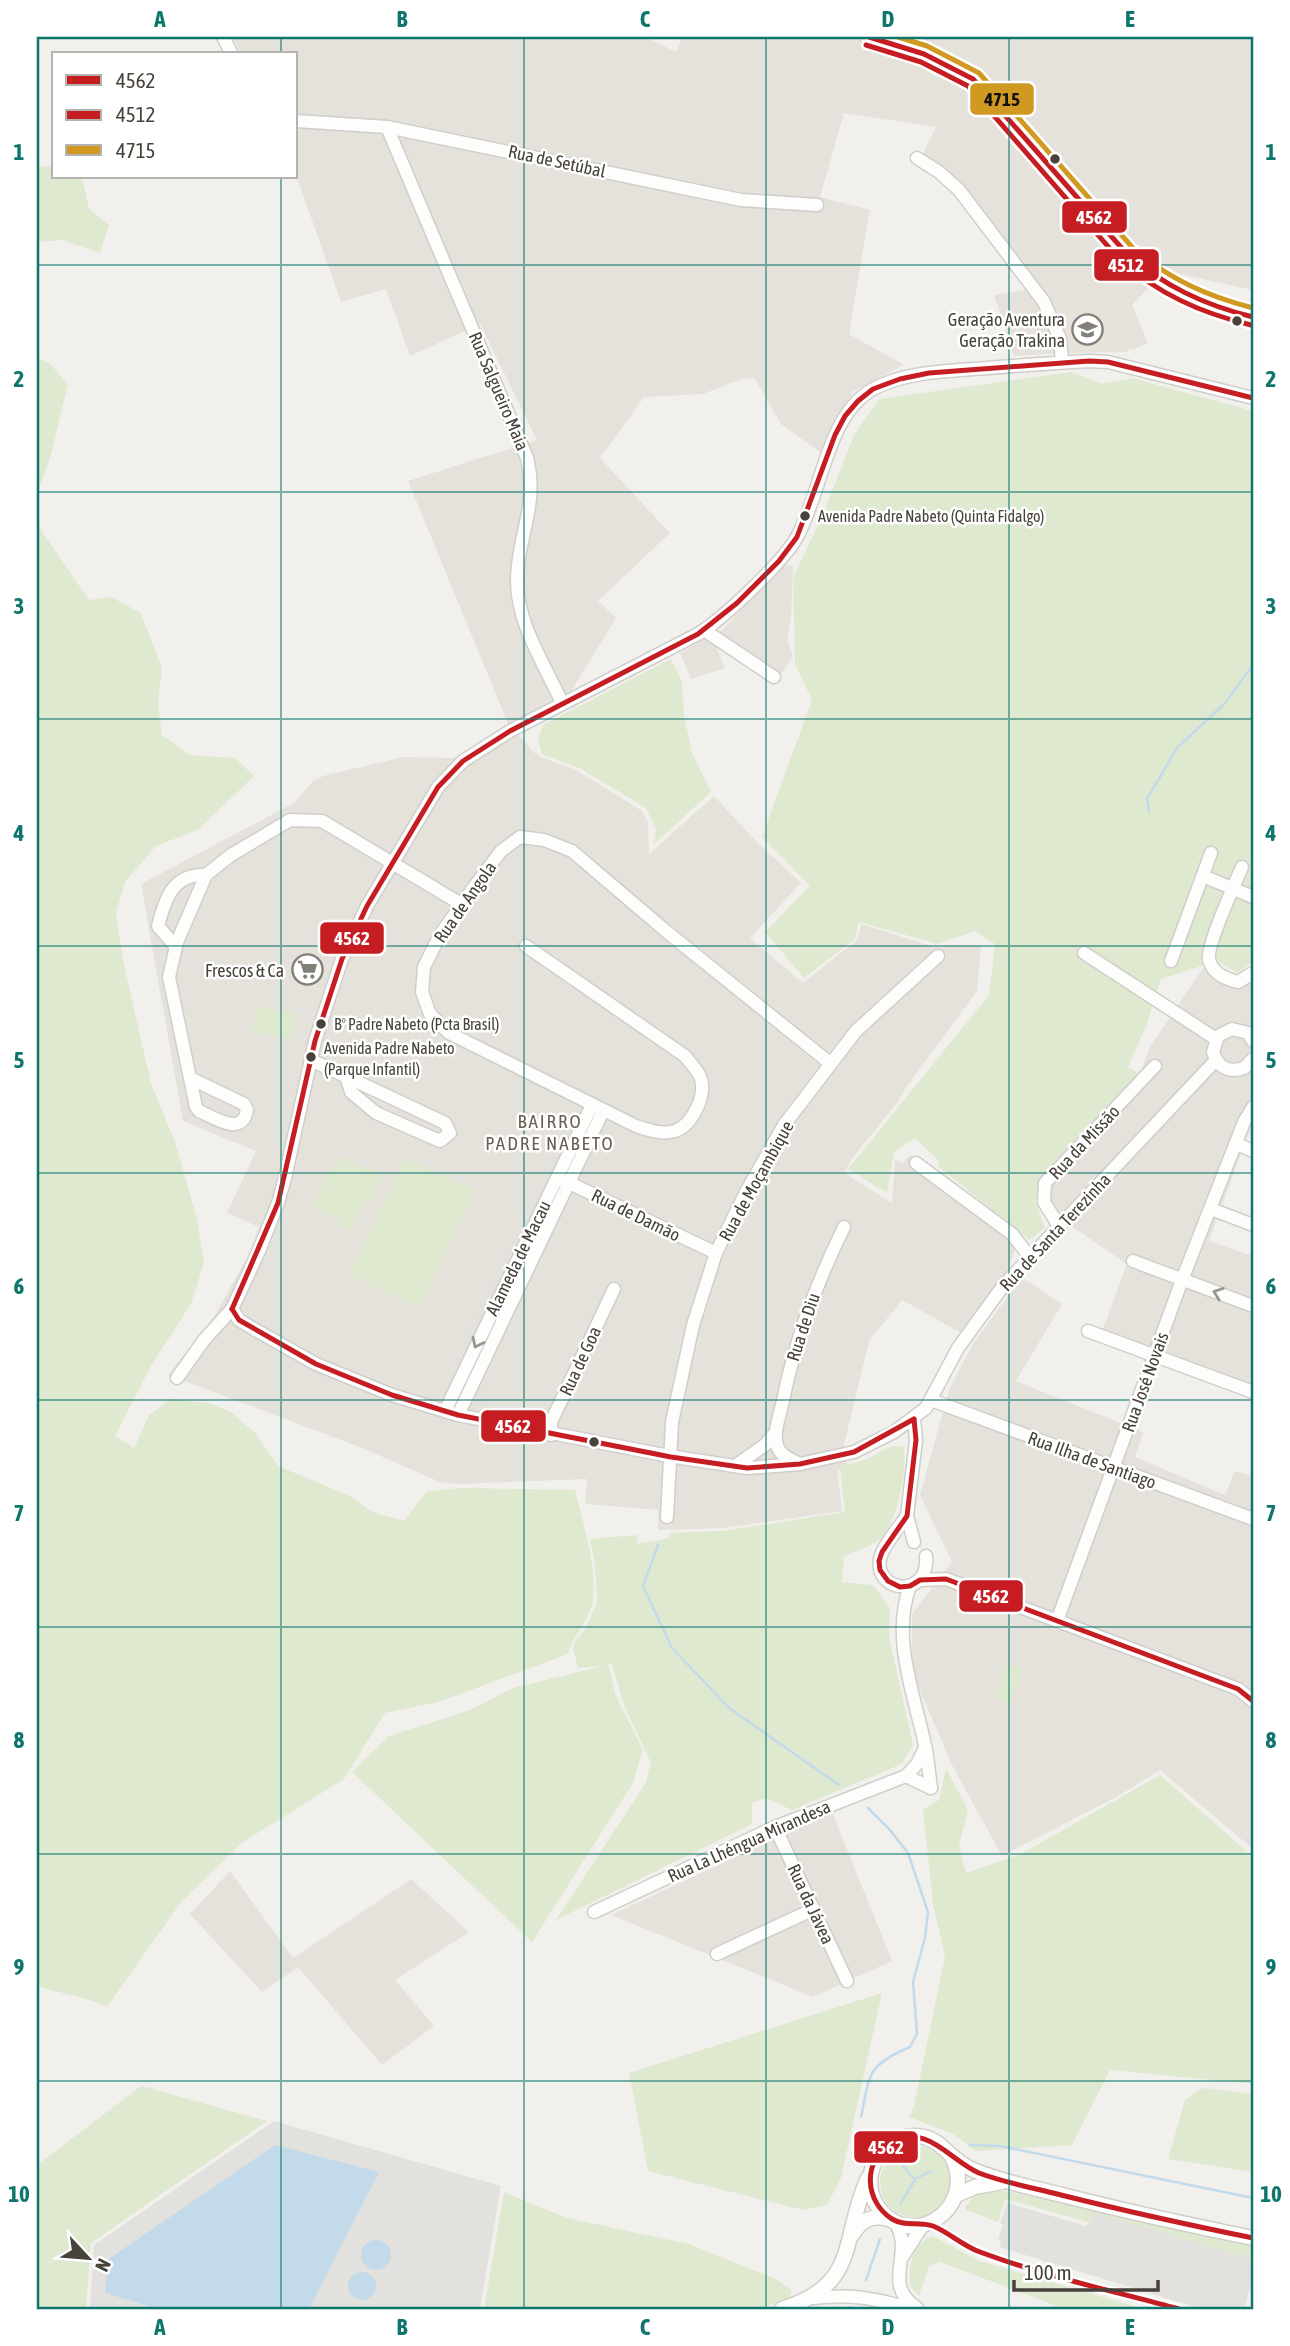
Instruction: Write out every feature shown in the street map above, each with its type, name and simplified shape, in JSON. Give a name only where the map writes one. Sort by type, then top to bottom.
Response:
[{"type":"main road","points":[[869,37],[924,54],[973,79],[1144,270],[1175,291],[1199,302],[1253,317]]},
{"type":"street","name":"Rua de Setúbal","points":[[298,121],[387,127],[741,200],[817,205]]},
{"type":"street","name":"Rua Salgueiro Maia","points":[[387,127],[527,458],[531,498],[517,572],[518,596],[526,625],[562,703]]},
{"type":"street","points":[[917,158],[939,172],[959,190],[1044,302],[1060,339],[1062,362]]},
{"type":"street","points":[[177,1378],[204,1340],[232,1309],[278,1203],[323,1012],[342,959],[367,906],[438,787],[449,773],[474,753],[562,703],[704,630],[777,562],[794,541],[815,494],[839,425],[850,408],[864,395],[882,385],[923,374],[1062,362],[1108,362],[1253,398]]},
{"type":"street","points":[[704,630],[774,677]]},
{"type":"street","points":[[190,1078],[244,1104],[247,1110],[245,1119],[239,1124],[231,1125],[199,1111],[195,1105],[169,977],[176,947],[206,875],[231,855],[290,820],[322,821],[461,904]]},
{"type":"street","name":"Rua de Angola","points":[[526,946],[685,1056],[701,1077],[703,1090],[698,1105],[690,1120],[677,1130],[657,1133],[636,1126],[449,1033],[430,1014],[422,992],[424,967],[440,935],[501,851],[520,838],[544,840],[572,851],[667,932],[831,1064]]},
{"type":"street","points":[[1171,961],[1211,853]]},
{"type":"street","points":[[1242,867],[1212,941],[1208,958],[1214,970],[1225,978],[1238,982],[1253,973]]},
{"type":"street","points":[[176,947],[158,926],[166,895],[181,881],[196,874],[206,875]]},
{"type":"street","points":[[1203,876],[1253,897]]},
{"type":"street","points":[[1084,953],[1216,1039]]},
{"type":"street","name":"Rua de Moçambique","points":[[667,1517],[672,1422],[693,1325],[716,1254],[746,1192],[784,1125],[856,1031],[938,956]]},
{"type":"street","points":[[1251,1034],[1232,1029],[1224,1031],[1216,1039],[1213,1052],[1216,1060],[1228,1070],[1237,1071],[1244,1068],[1253,1059]]},
{"type":"street","points":[[311,1060],[346,1076],[445,1124],[450,1133],[440,1142],[376,1113],[351,1092],[346,1076]]},
{"type":"street","name":"Rua de Santa Terezinha","points":[[232,1309],[239,1320],[316,1363],[392,1395],[458,1415],[551,1435],[747,1468],[800,1464],[854,1452],[914,1419],[931,1400],[958,1348],[1003,1286],[1216,1060]]},
{"type":"street","name":"Rua da Missão","points":[[1059,1226],[1044,1202],[1045,1183],[1155,1066]]},
{"type":"street","name":"Rua José Novais","points":[[1057,1621],[1182,1280],[1244,1122],[1253,1107]]},
{"type":"street","name":"Alameda de Macau","points":[[445,1411],[557,1176],[598,1108]]},
{"type":"street","name":"Alameda de Macau","points":[[458,1415],[570,1183],[598,1108]]},
{"type":"street","points":[[1237,1144],[1253,1151]]},
{"type":"street","points":[[916,1163],[1012,1234],[1030,1257]]},
{"type":"street","name":"Rua de Damão","points":[[557,1176],[716,1254]]},
{"type":"street","points":[[1211,1209],[1253,1225]]},
{"type":"street","name":"Rua de Diu","points":[[776,1432],[792,1356],[817,1282],[844,1227]]},
{"type":"street","points":[[1133,1261],[1253,1306]]},
{"type":"street","name":"Rua de Goa","points":[[551,1435],[551,1422],[614,1289]]},
{"type":"street","points":[[1088,1331],[1253,1392]]},
{"type":"street","name":"Rua Ilha de Santiago","points":[[931,1400],[1253,1519]]},
{"type":"street","points":[[914,1419],[916,1440],[907,1516],[914,1542]]},
{"type":"street","points":[[776,1432],[778,1448],[785,1456],[800,1464]]},
{"type":"street","points":[[735,1466],[765,1445],[776,1432]]},
{"type":"street","points":[[907,1516],[879,1561],[880,1570],[902,1610],[910,1688],[925,1748],[931,1788],[906,1776],[917,1764],[925,1748]]},
{"type":"street","points":[[888,1545],[896,1540],[914,1542],[946,1579]]},
{"type":"street","points":[[902,1610],[927,1566],[926,1556]]},
{"type":"street","points":[[888,1581],[900,1587],[946,1579],[1238,1689],[1253,1701]]},
{"type":"street","name":"Rua La Lhéngua Mirandesa","points":[[594,1912],[775,1827],[906,1776]]},
{"type":"street","name":"Rua da Jávea","points":[[775,1827],[847,1980]]},
{"type":"street","points":[[717,1954],[814,1909]]},
{"type":"street","points":[[813,2298],[836,2276],[871,2170],[884,2148],[907,2137],[933,2140],[952,2157],[976,2171],[1010,2181],[1107,2206],[1253,2238]]},
{"type":"street","points":[[850,2239],[865,2220],[879,2216],[913,2226],[923,2225],[946,2213],[957,2196],[959,2180],[952,2157]]},
{"type":"street","points":[[871,2170],[873,2198],[901,2235],[902,2257],[897,2277],[899,2287],[903,2295],[919,2309]]},
{"type":"street","points":[[957,2196],[990,2183],[1010,2181]]},
{"type":"street","points":[[902,2257],[923,2225]]},
{"type":"street","points":[[782,2309],[813,2298],[852,2295],[913,2309]]},
{"type":"shaded area","points":[[232,37],[645,37],[676,52],[682,37],[1253,37],[1253,290],[1165,271],[1132,305],[1148,343],[1133,349],[1014,356],[994,295],[1041,287],[967,191],[923,154],[936,127],[844,113],[820,197],[870,210],[849,334],[904,365],[853,391],[821,453],[781,424],[755,379],[744,378],[703,394],[644,397],[600,458],[670,533],[598,601],[616,618],[562,706],[512,733],[408,481],[537,440],[480,324],[410,356],[386,289],[341,302],[297,178],[298,52],[241,52]]},
{"type":"shaded area","name":"Geração Aventura Geração Trakina","points":[[1101,299],[1128,352],[1067,353],[1054,307]]},
{"type":"shaded area","points":[[784,565],[793,566],[791,618],[787,640],[793,657],[781,674],[723,638],[715,644],[725,668],[691,679],[680,653],[722,630]]},
{"type":"shaded area","points":[[518,734],[533,752],[576,770],[642,811],[648,822],[649,854],[714,796],[755,840],[801,883],[750,938],[803,983],[857,940],[861,924],[934,947],[981,946],[977,991],[898,1102],[853,1157],[844,1173],[892,1203],[895,1159],[903,1163],[910,1155],[994,1213],[1019,1238],[1008,1269],[963,1334],[902,1300],[869,1341],[844,1445],[848,1473],[837,1469],[842,1511],[724,1528],[658,1530],[658,1510],[585,1504],[587,1479],[458,1484],[440,1482],[362,1448],[168,1375],[215,1315],[246,1259],[259,1227],[227,1213],[256,1151],[183,1121],[141,884],[294,803],[313,781],[323,776],[403,757],[452,758]]},
{"type":"shaded area","points":[[1203,968],[1244,986],[1253,978],[1253,1121],[1209,1241],[1253,1256],[1253,1385],[1103,1329],[1127,1264],[1038,1203],[1054,1165],[1140,1074],[1150,1047]]},
{"type":"shaded area","points":[[568,1125],[575,1129],[461,1367],[454,1364]]},
{"type":"shaded area","points":[[1022,1277],[1062,1304],[1016,1381],[1143,1432],[1135,1457],[1225,1495],[1235,1471],[1253,1476],[1253,1849],[1160,1770],[1118,1796],[1002,1856],[953,1767],[912,1672],[912,1614],[952,1562],[920,1495],[949,1390],[972,1345]]},
{"type":"shaded area","points":[[832,1812],[892,1961],[813,1997],[611,1915]]},
{"type":"shaded area","points":[[230,1871],[293,1958],[411,1879],[469,1932],[395,1980],[434,2026],[382,2065],[298,1967],[262,1992],[190,1914]]},
{"type":"shaded area","points":[[274,2121],[501,2186],[480,2309],[90,2309],[94,2245]]},
{"type":"shaded area","points":[[1007,2203],[1086,2226],[1094,2216],[1100,2215],[1247,2257],[1253,2262],[1253,2276],[1244,2309],[1202,2309],[999,2247],[1001,2240],[998,2239],[1003,2225],[1000,2224]]},
{"type":"green space","points":[[37,166],[52,167],[52,178],[82,178],[89,209],[109,225],[100,253],[62,240],[37,242]]},
{"type":"green space","points":[[37,357],[50,364],[68,384],[50,458],[37,493]]},
{"type":"green space","points":[[1072,372],[1101,384],[1132,378],[1253,411],[1253,961],[1238,973],[1217,961],[1161,979],[1147,1024],[1128,1067],[1138,1073],[1051,1165],[1035,1201],[1045,1228],[1029,1240],[938,1166],[938,1160],[915,1138],[894,1152],[887,1193],[848,1169],[989,995],[995,944],[975,931],[938,944],[859,922],[855,939],[804,978],[765,932],[810,886],[762,837],[812,700],[795,664],[793,578],[824,512],[854,435],[879,399]]},
{"type":"green space","points":[[37,511],[41,530],[89,600],[111,597],[141,613],[162,668],[158,704],[162,735],[190,755],[235,758],[254,776],[198,830],[156,846],[125,882],[116,912],[123,961],[151,1083],[175,1142],[197,1219],[204,1263],[191,1304],[152,1364],[115,1436],[134,1448],[149,1415],[171,1399],[209,1403],[231,1412],[256,1434],[278,1466],[350,1496],[372,1512],[404,1521],[427,1491],[460,1488],[575,1490],[588,1544],[594,1586],[591,1608],[568,1654],[439,1702],[385,1713],[344,1779],[243,1842],[181,1902],[107,2007],[37,1986]]},
{"type":"green space","points":[[671,659],[682,682],[684,716],[692,753],[711,792],[653,845],[656,829],[646,808],[581,769],[542,754],[538,738],[544,724]]},
{"type":"green space","points":[[257,1006],[296,1013],[291,1039],[252,1032]]},
{"type":"green space","points":[[338,1156],[366,1170],[368,1166],[384,1174],[371,1202],[365,1199],[350,1230],[339,1225],[341,1221],[312,1207]]},
{"type":"green space","points":[[405,1158],[475,1191],[419,1308],[349,1275]]},
{"type":"green space","points":[[891,1446],[903,1446],[904,1455],[903,1479],[893,1518],[879,1540],[844,1557],[842,1582],[873,1585],[890,1608],[889,1637],[913,1745],[902,1764],[792,1810],[765,1798],[752,1803],[752,1824],[556,1920],[645,1784],[651,1763],[625,1708],[612,1664],[608,1664],[616,1696],[643,1750],[633,1783],[532,1942],[352,1772],[389,1736],[470,1710],[513,1688],[603,1666],[578,1668],[573,1649],[574,1642],[584,1631],[597,1603],[595,1563],[590,1539],[637,1535],[637,1544],[669,1538],[669,1533],[723,1531],[845,1512],[840,1467],[867,1459]]},
{"type":"green space","points":[[1007,1663],[1023,1669],[1011,1704],[995,1698]]},
{"type":"green space","points":[[946,1768],[968,1810],[959,1845],[966,1873],[1021,1854],[1160,1775],[1253,1857],[1253,2084],[1110,2070],[1072,2145],[976,2151],[953,2134],[909,2117],[914,2106],[945,1957],[933,1903],[923,1810],[939,1800]]},
{"type":"green space","points":[[882,1993],[841,2178],[827,2205],[803,2210],[648,2171],[629,2073]]},
{"type":"green space","points":[[141,2086],[267,2121],[91,2243],[86,2309],[37,2309],[37,2165]]},
{"type":"green space","points":[[1203,2088],[1253,2094],[1253,2172],[1168,2159],[1185,2100]]},
{"type":"green space","points":[[923,2146],[942,2156],[950,2168],[950,2196],[942,2208],[930,2216],[909,2218],[890,2208],[882,2196],[880,2175],[890,2156],[902,2148]]},
{"type":"green space","points":[[990,2191],[1006,2191],[1253,2246],[1253,2262],[1005,2199],[998,2222],[966,2210],[965,2207],[974,2196]]},
{"type":"green space","points":[[504,2192],[567,2218],[689,2244],[776,2279],[792,2290],[789,2300],[755,2309],[484,2309]]},
{"type":"green space","points":[[933,2236],[979,2261],[1144,2309],[1065,2309],[940,2262],[929,2266],[919,2296],[911,2287],[911,2264],[920,2244]]},
{"type":"water","points":[[275,2145],[379,2172],[309,2309],[159,2309],[105,2293],[107,2260]]},
{"type":"water","points":[[376,2240],[387,2244],[391,2255],[387,2266],[376,2270],[365,2266],[361,2255],[365,2244]]},
{"type":"water","points":[[362,2272],[372,2276],[376,2286],[372,2296],[362,2300],[352,2296],[348,2286],[352,2276]]},
{"type":"waterway","points":[[1149,812],[1147,799],[1177,748],[1225,703],[1253,665]]},
{"type":"waterway","points":[[658,1545],[643,1586],[672,1648],[729,1708],[839,1785]]},
{"type":"waterway","points":[[861,2117],[872,2073],[885,2060],[910,2047],[917,2034],[913,1982],[925,1938],[928,1912],[908,1853],[868,1808]]},
{"type":"waterway","points":[[970,2145],[1000,2146],[1253,2198]]},
{"type":"waterway","points":[[900,2162],[915,2180],[900,2204]]},
{"type":"waterway","points":[[915,2179],[931,2171]]},
{"type":"waterway","points":[[866,2280],[880,2239]]},
{"type":"waterway","points":[[845,2309],[851,2307]]},
{"type":"transit line","name":"4562","points":[[869,37],[924,54],[973,79],[1126,253],[1140,265],[1185,293],[1218,307],[1253,317]]},
{"type":"transit line","name":"4715","points":[[898,37],[927,46],[979,73],[1132,247],[1146,258],[1189,285],[1253,308]]},
{"type":"transit line","name":"4512","points":[[866,45],[921,62],[968,86],[1119,259],[1149,282],[1181,301],[1215,315],[1251,325]]},
{"type":"transit line","name":"4562","points":[[232,1309],[278,1203],[315,1041],[342,959],[367,906],[438,787],[463,761],[510,731],[698,634],[737,603],[779,561],[797,537],[835,435],[845,416],[858,401],[873,389],[900,379],[929,373],[1089,361],[1108,362],[1253,398]]},
{"type":"transit line","name":"4562","points":[[232,1309],[239,1320],[316,1364],[392,1395],[458,1415],[671,1457],[747,1468],[800,1464],[854,1452],[914,1419]]},
{"type":"transit line","name":"4562","points":[[914,1419],[916,1440],[907,1516],[882,1552],[879,1561],[880,1570],[888,1581],[900,1587],[910,1586],[920,1580],[946,1579],[1238,1689],[1253,1701]]},
{"type":"transit line","name":"4562","points":[[1179,2309],[1004,2261],[974,2249],[933,2226],[902,2223],[892,2219],[876,2203],[872,2193],[871,2171],[875,2161],[890,2144],[903,2138],[915,2137],[937,2145],[968,2167],[999,2180],[1253,2238]]},
{"type":"place","name":"Geração Aventura Geração Trakina","points":[[1088,329]]},
{"type":"place","name":"Avenida Padre Nabeto (Quinta Fidalgo)","points":[[805,516]]},
{"type":"place","name":"Frescos & Ca","points":[[307,970]]},
{"type":"place","name":"Bº Padre Nabeto (Pcta Brasil)","points":[[321,1024]]},
{"type":"place","name":"Avenida Padre Nabeto (Parque Infantil)","points":[[311,1057]]},
{"type":"district","name":"BAIRRO PADRE NABETO","points":[[550,1132]]}]
